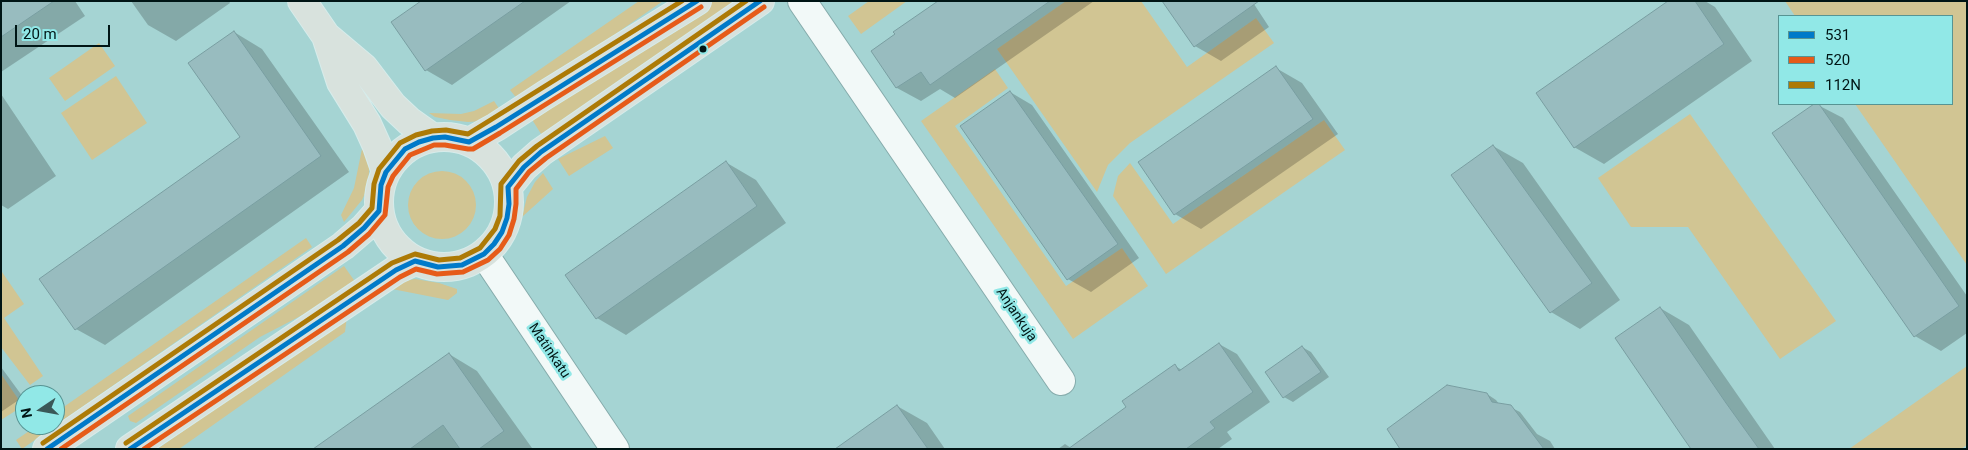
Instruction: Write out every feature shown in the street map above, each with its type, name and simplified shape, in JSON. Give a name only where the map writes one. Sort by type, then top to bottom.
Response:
[{"type":"main road","points":[[302,1],[326,36],[364,68],[393,106],[409,121],[433,138]]},
{"type":"main road","points":[[469,142],[697,1]]},
{"type":"main road","points":[[508,187],[524,166],[542,152],[760,1]]},
{"type":"main road","points":[[326,36],[340,82],[367,124],[378,146],[386,172]]},
{"type":"main road","points":[[445,137],[469,142],[483,150],[494,161],[508,187],[509,204],[502,232],[484,254],[462,265],[450,267],[432,266],[415,260],[395,245],[388,235],[379,211],[381,185],[386,172],[406,149],[419,142],[445,137]]},
{"type":"main road","points":[[63,444],[343,246],[364,228],[379,211]]},
{"type":"main road","points":[[130,449],[396,270],[415,260]]},
{"type":"street","name":"Anjankuja","points":[[802,1],[1061,381]]},
{"type":"street","name":"Matinkatu","points":[[484,254],[615,449]]},
{"type":"shaded area","points":[[639,1],[663,1],[519,101],[510,90]]},
{"type":"shaded area","points":[[711,1],[737,1],[543,137],[531,118],[699,6]]},
{"type":"shaded area","points":[[869,1],[907,1],[861,34],[848,16]]},
{"type":"shaded area","points":[[1066,1],[1141,1],[1187,67],[1256,18],[1274,43],[1130,143],[1108,165],[1097,192],[997,49]]},
{"type":"shaded area","points":[[1785,1],[1967,1],[1967,265],[1856,105],[1953,105],[1953,15],[1794,15]]},
{"type":"shaded area","points":[[99,43],[115,66],[65,101],[49,78]]},
{"type":"shaded area","points":[[995,69],[1008,88],[955,126],[1066,286],[1122,248],[1148,286],[1073,339],[921,121]]},
{"type":"shaded area","points":[[116,76],[147,123],[92,160],[61,113]]},
{"type":"shaded area","points":[[494,101],[502,113],[482,121],[450,120],[435,117],[429,113],[461,114],[474,111]]},
{"type":"shaded area","points":[[1690,114],[1836,321],[1780,359],[1688,227],[1631,227],[1598,178]]},
{"type":"shaded area","points":[[1324,120],[1345,150],[1166,274],[1113,196],[1118,176],[1130,163],[1173,224]]},
{"type":"shaded area","points":[[605,136],[613,148],[569,176],[558,159]]},
{"type":"shaded area","points":[[364,139],[370,158],[368,187],[362,200],[344,222],[341,215],[354,188]]},
{"type":"shaded area","points":[[435,171],[449,171],[461,176],[471,186],[476,198],[476,212],[471,224],[461,234],[449,239],[435,239],[423,234],[413,224],[408,212],[408,198],[413,186],[423,176]]},
{"type":"shaded area","points":[[543,173],[553,189],[522,217],[527,197],[535,182]]},
{"type":"shaded area","points":[[306,238],[312,247],[65,419],[65,406]]},
{"type":"shaded area","points":[[344,266],[356,283],[339,296],[260,337],[136,423],[130,421],[128,416]]},
{"type":"shaded area","points":[[2,272],[24,304],[4,318],[43,376],[30,385],[1,347]]},
{"type":"shaded area","points":[[415,279],[439,283],[457,289],[457,293],[448,300],[392,289],[405,281]]},
{"type":"shaded area","points":[[347,316],[345,332],[179,449],[157,449]]},
{"type":"shaded area","points":[[1967,366],[1967,445],[1961,449],[1849,449]]},
{"type":"shaded area","points":[[1,374],[15,394],[15,411],[1,420]]},
{"type":"shaded area","points":[[23,435],[42,435],[22,449],[16,440]]},
{"type":"building","points":[[1,1],[54,1],[1,37]]},
{"type":"building","points":[[421,1],[525,1],[425,71],[391,22]]},
{"type":"building","points":[[938,1],[1050,1],[930,85],[921,72],[896,88],[871,51],[895,34],[893,32]]},
{"type":"building","points":[[1162,1],[1259,1],[1194,47]]},
{"type":"building","points":[[1668,1],[1695,1],[1724,44],[1574,148],[1536,93]]},
{"type":"building","points":[[234,31],[321,156],[75,330],[39,279],[240,137],[188,63]]},
{"type":"building","points":[[1276,66],[1313,119],[1174,215],[1138,162]]},
{"type":"building","points":[[1010,91],[1118,244],[1067,280],[960,126]]},
{"type":"building","points":[[1813,105],[1820,105],[1959,306],[1914,337],[1772,133]]},
{"type":"building","points":[[1493,145],[1592,283],[1550,313],[1451,175]]},
{"type":"building","points":[[726,161],[757,206],[596,319],[565,275]]},
{"type":"building","points":[[1660,307],[1759,449],[1691,449],[1684,439],[1615,338]]},
{"type":"building","points":[[1219,343],[1253,392],[1210,422],[1215,428],[1186,449],[1068,449],[1126,407],[1122,401],[1175,364],[1179,371]]},
{"type":"building","points":[[1302,346],[1321,372],[1283,398],[1265,372]]},
{"type":"building","points":[[449,353],[504,431],[479,449],[460,449],[443,425],[410,449],[313,449]]},
{"type":"building","points":[[1447,385],[1487,393],[1492,402],[1511,405],[1544,449],[1400,449],[1387,429]]},
{"type":"building","points":[[897,405],[928,449],[835,449]]},
{"type":"transit line","name":"112N","points":[[43,443],[338,240],[359,223],[372,208],[374,184],[379,169],[400,143],[416,135],[432,131],[446,130],[468,134],[682,1]]},
{"type":"transit line","name":"531","points":[[47,449],[343,246],[364,228],[379,211],[381,185],[386,172],[405,149],[433,138],[445,137],[469,142],[697,1]]},
{"type":"transit line","name":"112N","points":[[126,443],[392,263],[415,254],[439,260],[460,258],[480,248],[495,229],[500,216],[501,184],[519,161],[537,146],[746,1]]},
{"type":"transit line","name":"531","points":[[130,449],[396,270],[415,261],[438,267],[462,265],[484,254],[502,232],[509,204],[508,187],[524,167],[541,152],[760,1]]},
{"type":"transit line","name":"520","points":[[61,449],[348,252],[369,234],[385,215],[388,187],[393,176],[410,155],[434,145],[473,149],[701,7]]},
{"type":"transit line","name":"520","points":[[144,449],[400,277],[416,269],[437,274],[463,272],[488,260],[500,249],[509,235],[514,219],[516,189],[529,172],[546,158],[764,7]]}]
